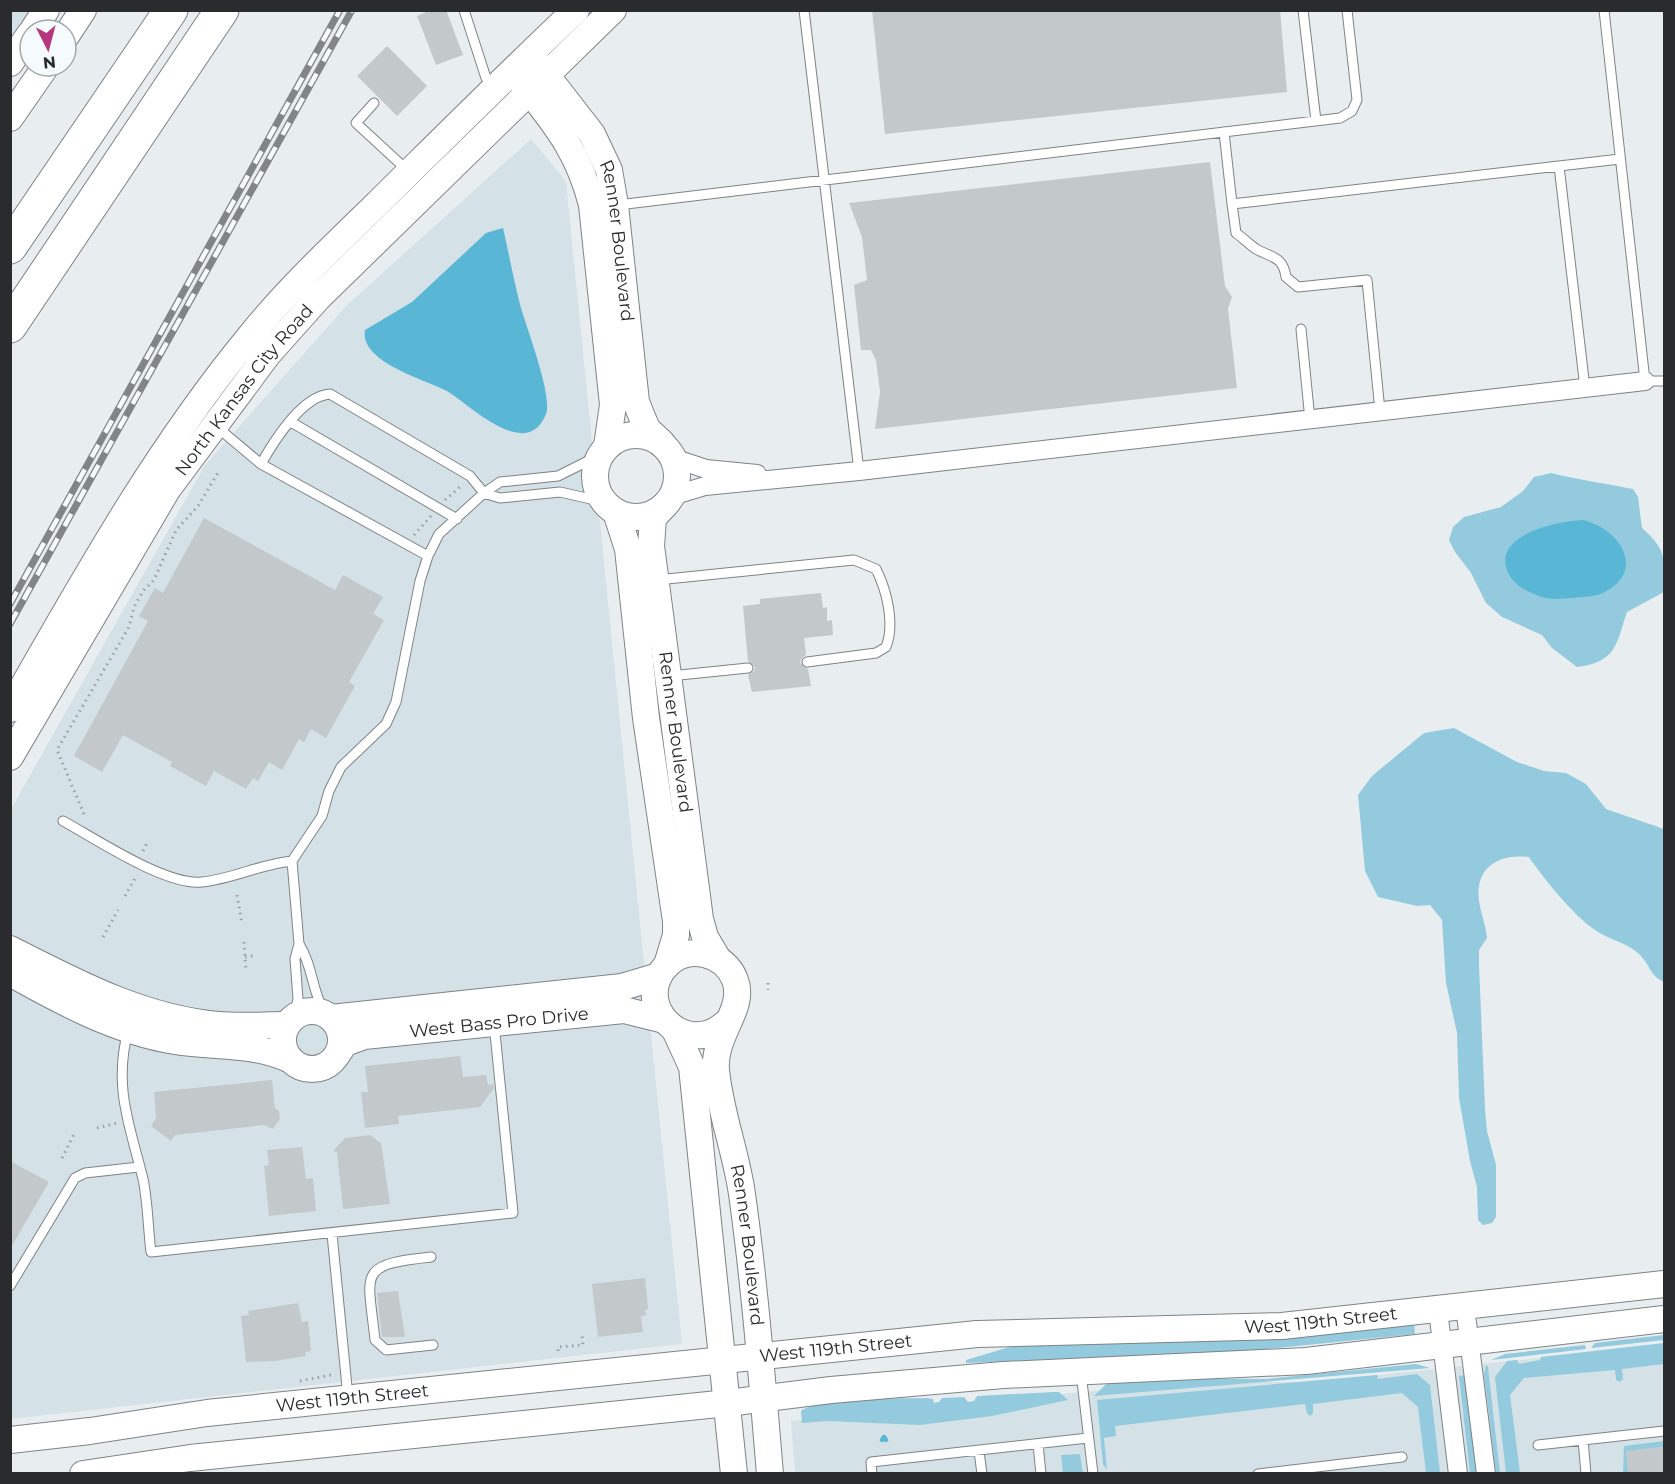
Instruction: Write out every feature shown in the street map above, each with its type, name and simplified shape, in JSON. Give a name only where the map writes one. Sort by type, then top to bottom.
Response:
[{"type":"highway","points":[[10,247],[171,10]]},
{"type":"highway","points":[[10,326],[222,10]]},
{"type":"main road","name":"North Kansas City Road","points":[[10,757],[167,490],[204,417],[252,333],[302,278],[512,70],[576,10]]},
{"type":"main road","name":"North Kansas City Road","points":[[10,709],[105,545],[204,417],[268,354],[318,298],[612,10]]},
{"type":"main road","name":"Renner Boulevard","points":[[512,70],[538,83],[572,106],[601,151],[609,170],[615,205],[636,402],[646,429],[667,451]]},
{"type":"main road","points":[[10,118],[38,78]]},
{"type":"main road","name":"Renner Boulevard","points":[[538,83],[572,147],[587,182],[592,205],[613,405],[604,450]]},
{"type":"main road","points":[[628,435],[651,437],[667,451],[677,471],[668,501],[654,513],[641,516],[610,507],[595,479],[604,450],[628,435]]},
{"type":"main road","name":"Renner Boulevard","points":[[668,501],[653,518],[650,533],[655,580],[700,919],[705,937],[718,959]]},
{"type":"main road","name":"Renner Boulevard","points":[[610,507],[628,549],[646,718],[676,921],[676,935],[663,971]]},
{"type":"main road","points":[[10,949],[84,987],[131,1019],[173,1041],[254,1047],[291,1060],[307,1069],[325,1066],[338,1053],[340,1034],[328,1016],[313,1011],[291,1021],[218,1025],[175,1019],[131,1019],[84,1012],[10,973]]},
{"type":"main road","points":[[691,953],[705,954],[718,959],[733,975],[738,989],[737,1004],[726,1023],[715,1031],[702,1035],[688,1035],[670,1025],[655,999],[663,971],[678,957],[691,953]]},
{"type":"main road","name":"West Bass Pro Drive","points":[[328,1016],[622,987],[663,971]]},
{"type":"main road","name":"West Bass Pro Drive","points":[[338,1053],[345,1043],[364,1036],[624,1010],[670,1025]]},
{"type":"main road","points":[[291,1021],[283,1043],[291,1060]]},
{"type":"main road","name":"Renner Boulevard","points":[[726,1023],[717,1052],[718,1084],[742,1192],[770,1473]]},
{"type":"main road","name":"Renner Boulevard","points":[[670,1025],[692,1067],[734,1473]]},
{"type":"main road","name":"West 119th Street","points":[[10,1440],[207,1413],[977,1334],[1282,1326],[1665,1284]]},
{"type":"main road","name":"West 119th Street","points":[[83,1473],[190,1458],[925,1381],[1081,1373],[1163,1366],[1284,1362],[1665,1319]]},
{"type":"street","points":[[668,501],[692,488],[1645,381]]},
{"type":"street","points":[[667,451],[706,469],[795,476]]},
{"type":"street","points":[[1465,1307],[1486,1473]]},
{"type":"street","points":[[1438,1310],[1458,1473]]},
{"type":"lane","points":[[464,10],[486,78],[512,70]]},
{"type":"lane","points":[[804,10],[859,471]]},
{"type":"lane","points":[[1303,10],[1316,121]]},
{"type":"lane","points":[[615,205],[1340,118],[1352,111],[1357,100],[1347,10]]},
{"type":"lane","points":[[1604,10],[1645,381],[1665,381]]},
{"type":"lane","points":[[374,103],[356,123],[409,172]]},
{"type":"lane","points":[[1224,132],[1236,234],[1257,249],[1278,258],[1284,264],[1286,277],[1298,287],[1366,280],[1380,411]]},
{"type":"lane","points":[[1232,204],[1620,159]]},
{"type":"lane","points":[[1559,166],[1585,388]]},
{"type":"lane","points":[[1301,329],[1310,420]]},
{"type":"lane","points":[[261,464],[274,440],[314,397],[330,394],[470,476],[484,493],[500,498],[560,492],[610,507]]},
{"type":"lane","points":[[204,417],[261,464],[428,556]]},
{"type":"lane","points":[[291,422],[457,519]]},
{"type":"lane","points":[[291,1021],[298,999],[295,959],[299,944],[292,861],[322,816],[328,791],[341,767],[386,724],[396,702],[420,581],[428,556],[439,534],[484,493],[500,482],[558,476],[571,472],[604,450]]},
{"type":"lane","points":[[655,580],[854,560],[876,569],[885,589],[890,637],[886,647],[876,652],[807,662]]},
{"type":"lane","points":[[669,676],[748,668]]},
{"type":"lane","points":[[63,821],[174,880],[205,882],[270,863],[292,861]]},
{"type":"lane","points":[[299,944],[307,958],[319,1003],[328,1016]]},
{"type":"lane","points":[[131,1019],[124,1047],[122,1094],[139,1167],[151,1252],[513,1213],[494,1023]]},
{"type":"lane","points":[[10,1286],[75,1178],[85,1173],[139,1167]]},
{"type":"lane","points":[[332,1234],[348,1399]]},
{"type":"lane","points":[[431,1257],[382,1265],[375,1270],[369,1285],[375,1340],[379,1346],[386,1350],[433,1345]]},
{"type":"lane","points":[[1081,1373],[1093,1473]]},
{"type":"lane","points":[[1538,1445],[1665,1431]]},
{"type":"lane","points":[[872,1473],[871,1462],[1088,1438]]},
{"type":"lane","points":[[1583,1440],[1587,1473]]},
{"type":"lane","points":[[1038,1444],[1041,1473]]},
{"type":"lane","points":[[979,1450],[982,1473]]},
{"type":"lane","points":[[1258,1473],[1402,1457]]},
{"type":"lane","points":[[1357,1462],[1358,1473]]},
{"type":"path","points":[[84,814],[83,806],[57,750],[129,627],[134,607],[142,591],[154,580],[176,530],[198,506],[219,471]]},
{"type":"path","points":[[444,501],[466,481]]},
{"type":"path","points":[[414,535],[432,515]]},
{"type":"path","points":[[143,851],[147,843]]},
{"type":"path","points":[[125,897],[140,870]]},
{"type":"path","points":[[237,895],[242,924]]},
{"type":"path","points":[[103,937],[118,910]]},
{"type":"path","points":[[244,942],[246,970]]},
{"type":"path","points":[[245,957],[253,956]]},
{"type":"path","points":[[768,983],[768,990]]},
{"type":"path","points":[[97,1128],[117,1123]]},
{"type":"path","points":[[62,1158],[75,1132]]},
{"type":"path","points":[[558,1351],[558,1347],[583,1346],[582,1335]]},
{"type":"shaded area","points":[[10,11],[30,11],[25,18],[18,18],[18,29],[11,39]]},
{"type":"shaded area","points":[[531,139],[566,181],[682,1344],[11,1419],[11,809],[205,465],[347,305]]},
{"type":"shaded area","points":[[503,228],[521,308],[546,393],[546,414],[537,428],[526,433],[512,432],[498,426],[447,391],[396,368],[372,351],[366,341],[365,330],[412,302],[486,233]]},
{"type":"shaded area","points":[[1551,473],[1633,489],[1638,497],[1642,528],[1656,543],[1663,556],[1664,592],[1627,612],[1613,650],[1600,661],[1590,665],[1577,667],[1552,648],[1542,635],[1502,617],[1486,603],[1471,573],[1449,540],[1453,527],[1464,517],[1501,507],[1523,491],[1534,477]]},
{"type":"shaded area","points":[[1583,520],[1608,532],[1624,552],[1626,563],[1624,574],[1616,584],[1596,595],[1555,599],[1533,594],[1523,589],[1511,578],[1506,567],[1506,555],[1511,545],[1520,537],[1546,526]]},
{"type":"shaded area","points":[[1454,728],[1517,762],[1544,771],[1566,773],[1586,784],[1606,809],[1664,829],[1664,982],[1656,977],[1635,951],[1600,933],[1578,916],[1550,886],[1529,857],[1517,856],[1497,861],[1483,874],[1478,893],[1487,938],[1479,950],[1479,965],[1485,1109],[1487,1131],[1496,1165],[1496,1217],[1492,1223],[1483,1225],[1478,1220],[1477,1187],[1459,1098],[1457,1033],[1446,983],[1442,920],[1430,905],[1417,906],[1378,897],[1365,871],[1358,795],[1372,776],[1424,733]]},
{"type":"shaded area","points":[[1414,1322],[1415,1334],[1247,1351],[966,1363],[966,1360],[1020,1344]]},
{"type":"shaded area","points":[[1664,1335],[1664,1340],[1591,1348],[1595,1343]]},
{"type":"shaded area","points":[[1664,1343],[1664,1364],[1622,1369],[1623,1379],[1620,1382],[1616,1380],[1615,1370],[1524,1378],[1510,1395],[1520,1473],[1506,1473],[1495,1377],[1507,1361],[1517,1360],[1519,1364],[1540,1360],[1541,1357]]},
{"type":"shaded area","points":[[1585,1345],[1586,1349],[1491,1360],[1505,1354]]},
{"type":"shaded area","points":[[1664,1345],[1664,1473],[795,1473],[791,1421],[1180,1382],[1311,1382]]},
{"type":"shaded area","points":[[1416,1364],[1430,1368],[1094,1396],[1108,1382],[1156,1378],[1266,1379]]},
{"type":"shaded area","points":[[1486,1365],[1500,1473],[1496,1473],[1484,1374]]},
{"type":"shaded area","points":[[1417,1374],[1430,1385],[1440,1473],[1426,1473],[1418,1407],[1402,1393],[1313,1404],[1313,1413],[1310,1416],[1305,1404],[1115,1426],[1116,1436],[1104,1438],[1107,1470],[1103,1464],[1097,1400],[1377,1375],[1378,1379]]},
{"type":"shaded area","points":[[1465,1375],[1476,1473],[1470,1473],[1459,1376]]},
{"type":"shaded area","points":[[1059,1392],[1068,1400],[992,1416],[920,1425],[827,1421],[802,1423],[801,1411],[825,1403],[927,1398],[933,1399],[934,1403],[939,1402],[942,1398],[964,1397],[968,1402],[974,1401],[977,1396]]},
{"type":"shaded area","points":[[1664,1441],[1664,1447],[1635,1450],[1637,1473],[1623,1473],[1624,1446]]},
{"type":"shaded area","points":[[1080,1454],[1083,1473],[1063,1473],[1061,1455]]},
{"type":"building","points":[[431,10],[446,10],[463,55],[436,65],[417,16]]},
{"type":"building","points":[[872,10],[1280,10],[1287,92],[885,134]]},
{"type":"building","points":[[387,46],[427,86],[397,116],[357,76]]},
{"type":"building","points":[[1210,162],[1225,286],[1232,297],[1228,309],[1237,388],[875,429],[880,392],[876,360],[871,350],[861,350],[854,285],[867,280],[862,237],[849,203]]},
{"type":"building","points":[[204,518],[335,590],[343,575],[383,597],[373,614],[384,620],[349,682],[355,686],[326,738],[311,729],[304,742],[299,739],[282,770],[269,762],[258,781],[253,778],[246,789],[214,771],[206,786],[170,766],[172,762],[123,735],[102,772],[74,756],[148,621],[139,616],[155,588],[163,593]]},
{"type":"building","points":[[821,593],[823,608],[827,607],[827,621],[832,620],[833,635],[804,638],[806,655],[800,663],[808,669],[811,686],[752,692],[748,675],[754,671],[755,667],[748,661],[743,606],[760,604],[760,599]]},
{"type":"building","points":[[460,1056],[463,1077],[486,1075],[488,1085],[493,1084],[494,1088],[480,1107],[398,1116],[399,1124],[365,1128],[361,1092],[368,1092],[365,1066]]},
{"type":"building","points":[[272,1080],[275,1108],[279,1111],[280,1119],[273,1129],[264,1125],[175,1135],[171,1141],[151,1126],[156,1118],[154,1092]]},
{"type":"building","points":[[370,1135],[381,1143],[390,1204],[343,1209],[337,1152],[333,1151],[345,1138]]},
{"type":"building","points":[[302,1147],[306,1179],[313,1178],[316,1211],[269,1216],[264,1166],[269,1165],[267,1150]]},
{"type":"building","points":[[10,1161],[49,1182],[10,1249]]},
{"type":"building","points":[[645,1278],[648,1309],[645,1310],[646,1315],[641,1316],[643,1332],[598,1337],[592,1284]]},
{"type":"building","points":[[398,1291],[405,1337],[382,1337],[377,1293]]},
{"type":"building","points":[[298,1303],[302,1322],[308,1321],[311,1351],[305,1352],[306,1356],[275,1361],[246,1362],[241,1316],[249,1315],[248,1311]]},
{"type":"building","points":[[1665,1447],[1665,1473],[1628,1473],[1626,1451]]},
{"type":"waterway","points":[[882,1440],[884,1437],[886,1440]]},
{"type":"railway","points":[[10,604],[340,10]]},
{"type":"railway","points":[[10,624],[352,10]]}]
